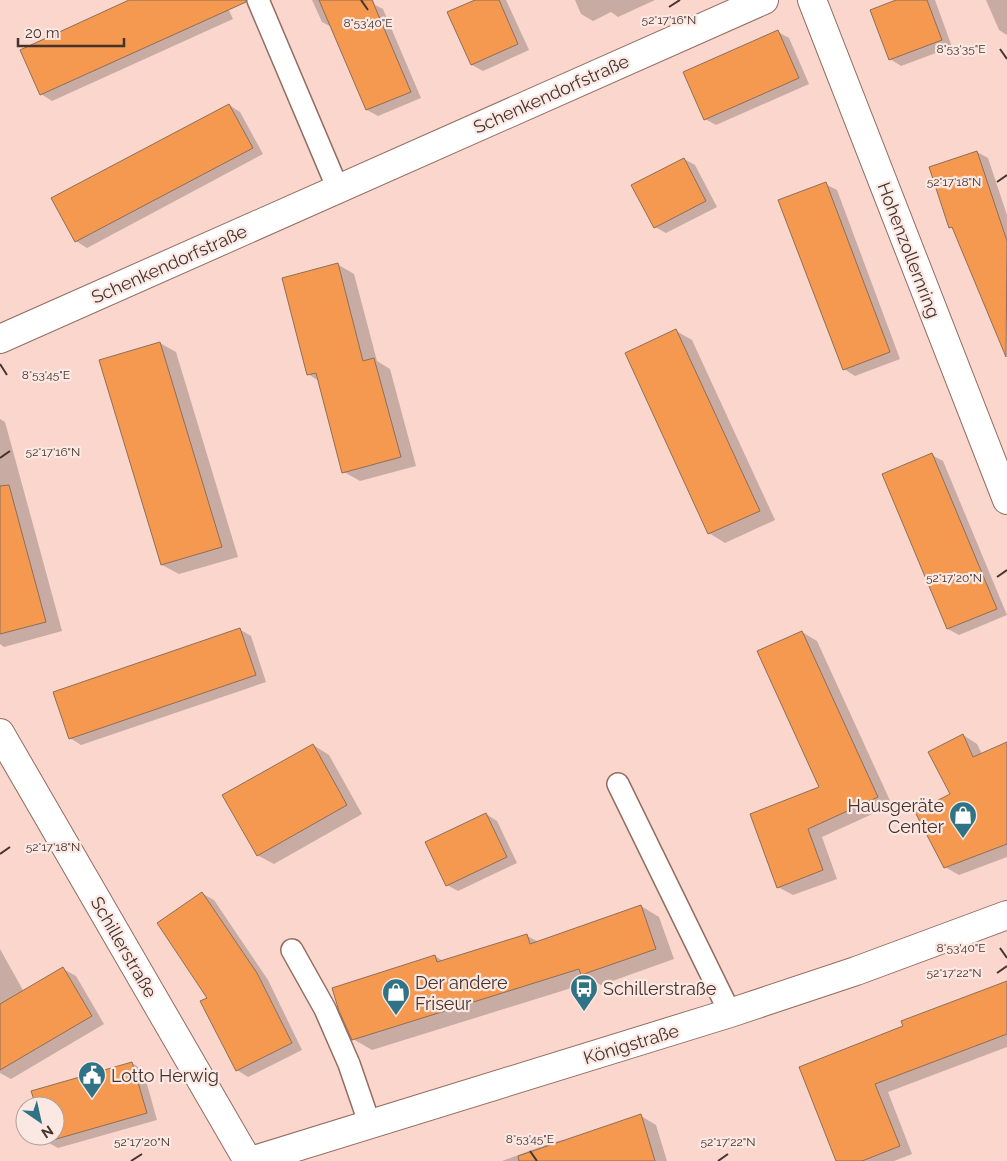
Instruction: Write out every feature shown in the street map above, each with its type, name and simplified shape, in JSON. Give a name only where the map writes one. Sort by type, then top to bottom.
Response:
[{"type":"street","name":"Schenkendorfstraße","points":[[0,339],[764,0]]},
{"type":"street","name":"Hohenzollernring","points":[[812,0],[1007,500]]},
{"type":"street","name":"Schillerstraße","points":[[0,733],[250,1161]]},
{"type":"street","name":"Königstraße","points":[[250,1161],[730,1014],[856,971],[1007,914]]},
{"type":"lane","points":[[258,0],[338,189]]},
{"type":"lane","points":[[618,784],[730,1014]]},
{"type":"lane","points":[[292,950],[325,1009],[349,1064],[370,1125]]},
{"type":"building","points":[[129,0],[246,0],[246,2],[40,95],[20,50]]},
{"type":"building","points":[[319,0],[372,0],[411,92],[366,110]]},
{"type":"building","points":[[475,0],[499,0],[518,44],[471,65],[447,12]]},
{"type":"building","points":[[896,0],[927,0],[942,40],[889,60],[870,10]]},
{"type":"building","points":[[778,30],[799,78],[704,120],[683,72]]},
{"type":"building","points":[[229,104],[253,148],[75,242],[51,198]]},
{"type":"building","points":[[977,151],[1007,241],[1006,357],[952,227],[949,228],[929,167]]},
{"type":"building","points":[[684,158],[706,201],[654,228],[631,185]]},
{"type":"building","points":[[826,182],[890,352],[843,370],[778,200]]},
{"type":"building","points":[[338,263],[363,361],[374,358],[401,457],[342,473],[316,373],[307,375],[282,278]]},
{"type":"building","points":[[676,329],[760,511],[708,534],[625,353]]},
{"type":"building","points":[[160,342],[222,547],[161,565],[99,360]]},
{"type":"building","points":[[932,453],[997,609],[947,629],[882,474]]},
{"type":"building","points":[[9,485],[46,622],[0,634],[0,486]]},
{"type":"building","points":[[240,628],[256,675],[69,739],[53,692]]},
{"type":"building","points":[[802,631],[878,797],[808,829],[823,870],[777,888],[750,814],[819,787],[757,651]]},
{"type":"building","points":[[963,734],[973,757],[1007,742],[1007,844],[944,868],[915,812],[950,794],[928,752]]},
{"type":"building","points":[[313,744],[347,805],[257,856],[222,795]]},
{"type":"building","points":[[486,813],[507,857],[446,886],[425,842]]},
{"type":"building","points":[[202,892],[257,973],[292,1043],[236,1071],[200,1001],[207,998],[157,923]]},
{"type":"building","points":[[641,905],[656,949],[581,975],[579,969],[352,1040],[339,1011],[332,988],[435,955],[437,962],[527,934],[530,944]]},
{"type":"building","points":[[63,967],[92,1016],[0,1070],[0,1004]]},
{"type":"building","points":[[1007,981],[1007,1034],[875,1084],[900,1146],[862,1161],[836,1161],[799,1067],[903,1026],[901,1021]]},
{"type":"building","points":[[132,1062],[147,1113],[65,1137],[65,1096],[33,1096],[31,1091]]},
{"type":"building","points":[[641,1114],[655,1161],[519,1161],[518,1156]]},
{"type":"place","name":"Hausgeräte Center","points":[[963,839]]},
{"type":"place","name":"Schillerstraße","points":[[584,1012]]},
{"type":"place","name":"Der andere Friseur","points":[[396,1016]]},
{"type":"place","name":"Lotto Herwig","points":[[92,1099]]}]
